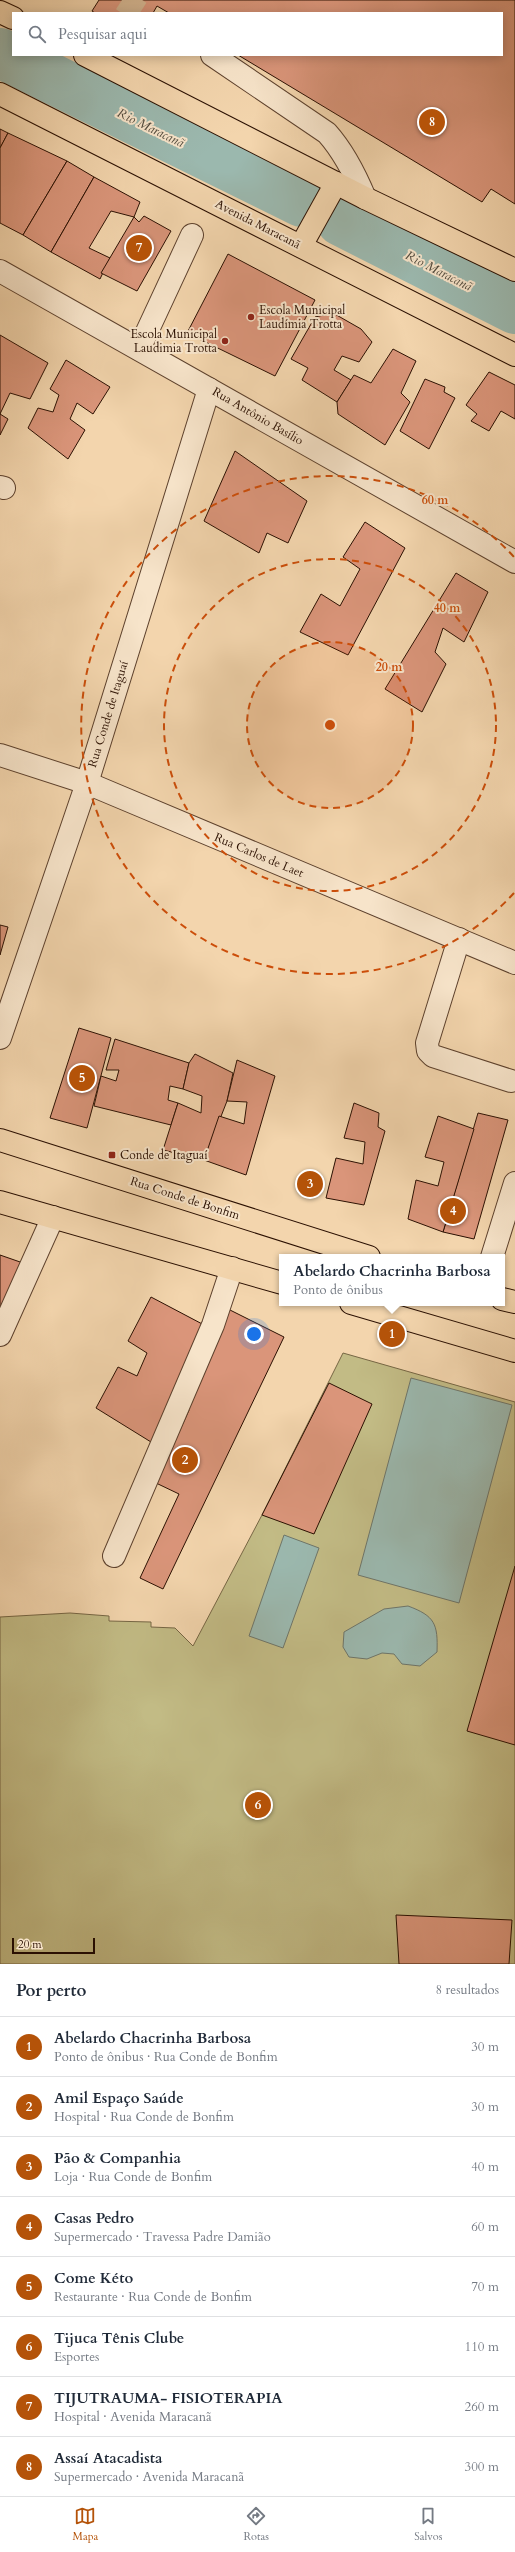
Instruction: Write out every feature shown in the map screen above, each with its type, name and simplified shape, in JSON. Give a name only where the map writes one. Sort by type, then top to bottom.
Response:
[{"type":"main road","points":[[0,12],[12,18]]},
{"type":"main road","points":[[87,56],[365,198],[515,270]]},
{"type":"main road","name":"Avenida Maracanã","points":[[0,94],[305,238],[515,355]]},
{"type":"main road","points":[[305,238],[336,183]]},
{"type":"main road","name":"Rua Conde de Bonfim","points":[[0,1140],[360,1254]]},
{"type":"main road","points":[[0,1202],[279,1282]]},
{"type":"main road","points":[[505,1300],[515,1302]]},
{"type":"main road","points":[[361,1306],[515,1351]]},
{"type":"street","points":[[213,56],[327,133],[338,145],[350,165],[365,198]]},
{"type":"street","points":[[139,349],[192,235]]},
{"type":"street","name":"Rua Antônio Basílio","points":[[0,271],[515,562]]},
{"type":"street","name":"Rua Conde de Itaguaí","points":[[0,1038],[87,783],[209,389]]},
{"type":"street","name":"Rua Carlos de Laet","points":[[0,755],[87,783],[515,963]]},
{"type":"street","points":[[459,939],[427,1043],[428,1051],[433,1056],[511,1081]]},
{"type":"street","points":[[492,1254],[515,1183]]},
{"type":"street","points":[[0,1335],[53,1217]]},
{"type":"street","points":[[114,1556],[213,1325],[232,1268]]},
{"type":"shaded area","points":[[343,1353],[515,1402],[515,1964],[0,1964],[0,1617],[70,1613],[109,1616],[109,1621],[151,1622],[151,1627],[175,1628],[193,1646],[262,1515]]},
{"type":"water","points":[[411,1378],[512,1405],[459,1603],[358,1575]]},
{"type":"water","points":[[284,1535],[319,1548],[283,1648],[249,1636]]},
{"type":"water","points":[[408,1606],[424,1613],[433,1622],[437,1634],[437,1652],[420,1666],[402,1664],[394,1654],[382,1653],[367,1659],[349,1657],[343,1647],[344,1632],[384,1609]]},
{"type":"building","points":[[99,0],[515,0],[515,204],[491,189],[482,202],[240,56],[503,56],[503,12],[167,12],[157,6],[154,12],[92,11]]},
{"type":"building","points":[[0,129],[8,133],[0,148]]},
{"type":"building","points":[[8,133],[67,161],[23,235],[0,223],[0,148]]},
{"type":"building","points":[[67,161],[94,177],[51,252],[23,235]]},
{"type":"building","points":[[94,177],[140,202],[134,217],[111,211],[89,248],[110,258],[100,279],[51,252]]},
{"type":"building","points":[[144,216],[171,231],[137,291],[101,273],[134,217],[139,222]]},
{"type":"building","name":"Escola Municipal Laudímia Trotta","points":[[228,254],[315,300],[275,376],[187,333]]},
{"type":"building","points":[[333,313],[361,329],[372,342],[359,362],[342,356],[334,370],[351,380],[337,402],[302,380],[308,368],[291,359],[315,317]]},
{"type":"building","points":[[0,335],[48,363],[30,399],[10,393],[0,414]]},
{"type":"building","points":[[393,349],[416,361],[401,393],[410,402],[385,445],[338,414],[337,402],[354,375],[371,383]]},
{"type":"building","points":[[66,360],[110,387],[93,414],[77,403],[70,419],[85,430],[68,459],[28,428],[38,408],[53,412],[59,395],[50,389]]},
{"type":"building","points":[[489,372],[515,385],[515,419],[501,411],[489,431],[471,421],[477,414],[466,405]]},
{"type":"building","points":[[425,379],[445,387],[444,392],[455,398],[429,449],[400,431]]},
{"type":"building","points":[[0,414],[8,419],[0,435]]},
{"type":"building","points":[[235,451],[307,501],[288,543],[267,533],[259,553],[204,521]]},
{"type":"building","points":[[365,522],[405,548],[348,655],[300,632],[321,594],[340,606],[360,569],[343,557]]},
{"type":"building","points":[[456,573],[488,592],[464,642],[443,628],[435,652],[446,664],[422,712],[385,689]]},
{"type":"building","points":[[0,925],[8,927],[0,955]]},
{"type":"building","points":[[79,1028],[111,1038],[87,1128],[50,1118]]},
{"type":"building","points":[[115,1039],[189,1063],[183,1089],[170,1086],[168,1100],[178,1103],[171,1125],[94,1106],[101,1076],[116,1081],[119,1070],[106,1070]]},
{"type":"building","points":[[195,1054],[233,1073],[227,1101],[204,1160],[163,1150],[178,1103],[201,1113],[202,1096],[183,1089],[189,1063]]},
{"type":"building","points":[[237,1060],[275,1076],[246,1175],[204,1160],[219,1116],[244,1124],[247,1102],[227,1101]]},
{"type":"building","points":[[354,1103],[379,1113],[378,1127],[385,1131],[364,1205],[326,1198],[336,1158],[363,1164],[365,1142],[344,1138]]},
{"type":"building","points":[[478,1113],[508,1120],[474,1239],[443,1232]]},
{"type":"building","points":[[438,1116],[474,1129],[443,1232],[408,1219],[416,1180],[438,1186],[444,1162],[425,1157]]},
{"type":"building","points":[[0,1255],[23,1263],[0,1316]]},
{"type":"building","points":[[151,1297],[206,1326],[151,1442],[96,1408],[118,1367],[137,1376],[147,1353],[128,1341]]},
{"type":"building","points":[[228,1309],[284,1337],[163,1589],[140,1578],[179,1494],[156,1483],[189,1410],[184,1406]]},
{"type":"building","points":[[329,1383],[372,1404],[314,1534],[262,1515]]},
{"type":"building","points":[[515,1566],[515,1745],[467,1731]]},
{"type":"building","points":[[396,1915],[512,1920],[509,1964],[399,1964]]},
{"type":"waterway","name":"Rio Maracanã","points":[[0,53],[302,202]]},
{"type":"waterway","name":"Rio Maracanã","points":[[341,221],[515,309]]},
{"type":"tunnel","points":[[122,0],[140,12]]},
{"type":"place","name":"Assaí Atacadista","points":[[432,122]]},
{"type":"place","name":"TIJUTRAUMA- FISIOTERAPIA","points":[[139,248]]},
{"type":"place","name":"Escola Municipal Laudímia Trotta","points":[[251,317]]},
{"type":"place","name":"Escola Municipal Laudimia Trotta","points":[[225,341]]},
{"type":"place","name":"Come Kéto","points":[[82,1078]]},
{"type":"place","name":"Conde de Itaguaí","points":[[112,1155]]},
{"type":"place","name":"Pão & Companhia","points":[[310,1184]]},
{"type":"place","name":"Casas Pedro","points":[[453,1211]]},
{"type":"place","name":"Abelardo Chacrinha Barbosa","points":[[392,1334]]},
{"type":"place","name":"Amil Espaço Saúde","points":[[185,1460]]},
{"type":"place","name":"Tijuca Tênis Clube","points":[[258,1805]]}]
